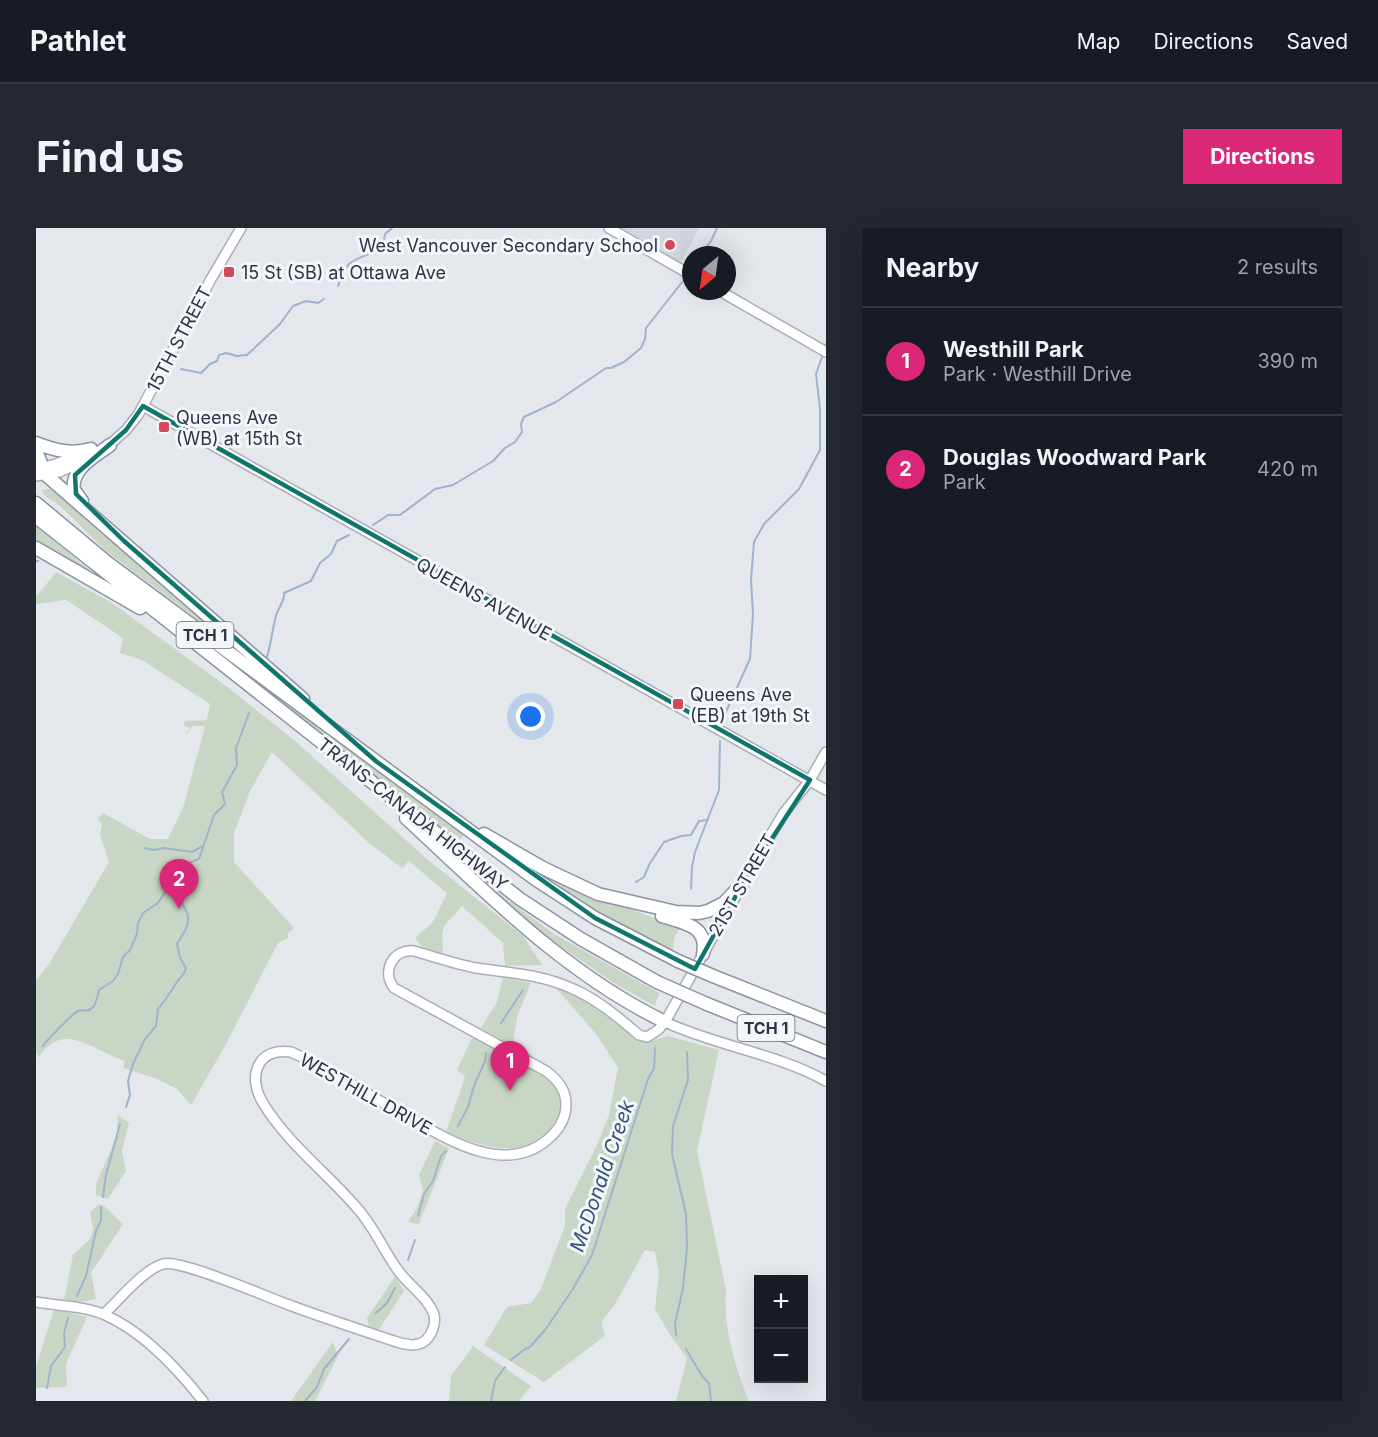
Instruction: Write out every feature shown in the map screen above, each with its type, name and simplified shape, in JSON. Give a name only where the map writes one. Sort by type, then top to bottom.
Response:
[{"type":"highway","points":[[36,443],[68,452],[91,449]]},
{"type":"highway","points":[[110,445],[78,471],[73,485],[79,498],[124,541]]},
{"type":"highway","points":[[36,451],[40,472],[124,541],[377,762]]},
{"type":"highway","name":"TRANS-CANADA HIGHWAY","points":[[36,503],[108,563],[554,892],[616,930],[678,961],[826,1021]]},
{"type":"highway","name":"TRANS-CANADA HIGHWAY","points":[[36,517],[520,899],[588,944],[657,982],[826,1052]]},
{"type":"highway","points":[[36,548],[150,613],[222,665]]},
{"type":"highway","points":[[317,740],[398,810],[505,911],[549,948],[606,990],[665,1022]]},
{"type":"highway","points":[[444,812],[543,868],[598,894],[696,928],[704,938],[703,954]]},
{"type":"highway","points":[[598,894],[676,912],[699,914],[724,903],[743,883]]},
{"type":"street","name":"15TH STREET","points":[[40,472],[80,464],[110,445],[126,430],[143,406],[241,228]]},
{"type":"street","points":[[609,228],[682,270]]},
{"type":"street","points":[[736,300],[826,352]]},
{"type":"street","name":"QUEENS AVENUE","points":[[143,406],[826,790]]},
{"type":"street","points":[[40,472],[91,449],[110,445]]},
{"type":"street","name":"21ST STREET","points":[[665,1022],[783,814],[810,780],[826,752]]},
{"type":"street","name":"WESTHILL DRIVE","points":[[104,1314],[156,1267],[172,1263],[192,1268],[294,1307],[400,1343],[413,1346],[427,1339],[434,1327],[434,1316],[430,1307],[398,1270],[361,1212],[269,1113],[255,1086],[257,1067],[270,1054],[280,1051],[291,1052],[456,1143],[500,1154],[520,1153],[546,1141],[562,1122],[566,1110],[566,1101],[560,1084],[546,1071],[394,988],[389,980],[388,970],[394,958],[401,952],[414,951],[460,964],[518,972],[548,979],[573,988],[598,1003],[639,1035],[652,1034],[665,1022]]},
{"type":"street","points":[[665,1022],[696,1035],[782,1061],[826,1081]]},
{"type":"street","points":[[36,1302],[104,1314],[153,1347],[203,1401]]},
{"type":"highlighted area","points":[[143,406],[810,780],[743,883],[695,969],[595,918],[377,762],[124,541],[76,494],[75,475],[126,430]]},
{"type":"shaded area","name":"West Vancouver Secondary School","points":[[621,228],[699,228],[689,246],[682,246],[681,262]]},
{"type":"green space","points":[[53,488],[240,651],[106,551],[60,506],[45,496],[42,490]]},
{"type":"green space","points":[[36,526],[105,583],[36,545]]},
{"type":"green space","points":[[56,572],[112,603],[226,686],[295,741],[427,859],[523,936],[542,965],[505,966],[503,943],[462,906],[443,930],[443,954],[422,947],[415,938],[433,922],[447,893],[409,861],[402,868],[368,842],[272,752],[250,791],[234,833],[234,862],[294,928],[288,933],[288,938],[278,943],[225,1046],[191,1105],[177,1089],[155,1078],[123,1068],[125,1061],[80,1041],[58,1040],[48,1046],[39,1057],[36,1052],[36,981],[49,964],[109,862],[100,835],[102,824],[98,818],[103,813],[150,839],[168,839],[184,805],[205,726],[192,726],[188,733],[181,729],[187,732],[190,728],[183,725],[185,721],[207,720],[210,704],[142,660],[120,653],[123,638],[66,600],[36,604],[36,597]]},
{"type":"green space","points":[[154,602],[464,835],[455,844],[269,693],[218,656]]},
{"type":"green space","points":[[527,861],[585,892],[680,928],[674,938],[673,951],[612,922],[524,866]]},
{"type":"green space","points":[[489,887],[556,935],[659,993],[655,1006],[614,983],[541,933]]},
{"type":"green space","points":[[503,976],[531,983],[518,1014],[512,1046],[481,1028],[497,1002]]},
{"type":"green space","points":[[556,988],[578,995],[635,1037],[648,1042],[668,1036],[719,1050],[697,1151],[726,1290],[726,1318],[731,1347],[749,1401],[676,1401],[687,1358],[655,1309],[659,1272],[655,1252],[645,1250],[614,1306],[601,1322],[605,1336],[544,1382],[484,1345],[507,1307],[531,1303],[540,1291],[565,1226],[565,1209],[597,1145],[609,1115],[618,1068],[597,1035]]},
{"type":"green space","points":[[473,1036],[541,1074],[558,1090],[561,1103],[558,1117],[546,1134],[534,1143],[505,1148],[474,1143],[446,1132],[465,1077],[457,1070]]},
{"type":"green space","points":[[118,1115],[129,1123],[122,1151],[126,1171],[108,1199],[96,1195],[96,1184],[117,1136]]},
{"type":"green space","points":[[435,1141],[449,1148],[419,1224],[408,1222],[417,1208],[423,1190],[419,1175]]},
{"type":"green space","points":[[99,1204],[123,1224],[91,1273],[96,1299],[80,1302],[64,1300],[73,1255],[90,1239],[93,1230],[90,1212]]},
{"type":"green space","points":[[395,1277],[404,1291],[378,1331],[369,1328],[367,1318]]},
{"type":"green space","points":[[54,1309],[87,1317],[66,1364],[67,1387],[36,1388],[36,1367]]},
{"type":"green space","points":[[333,1342],[338,1356],[315,1401],[291,1401]]},
{"type":"green space","points":[[473,1346],[531,1386],[519,1401],[449,1401],[451,1376]]},
{"type":"waterway","points":[[338,286],[349,264],[380,249],[385,234],[392,228]]},
{"type":"waterway","points":[[707,246],[717,228]]},
{"type":"waterway","points":[[373,525],[388,515],[400,515],[435,489],[453,485],[493,461],[505,448],[515,442],[522,432],[521,424],[524,417],[556,402],[606,368],[624,362],[641,348],[646,328],[682,282]]},
{"type":"waterway","points":[[181,369],[201,373],[217,361],[219,355],[226,353],[237,356],[247,355],[280,324],[293,306],[306,301],[318,303],[324,299]]},
{"type":"waterway","name":"McDonald Creek","points":[[723,726],[725,714],[750,659],[754,542],[764,524],[799,489],[820,450],[820,409],[816,374],[822,357]]},
{"type":"waterway","points":[[266,660],[284,593],[311,581],[320,563],[331,554],[337,541],[349,535]]},
{"type":"waterway","points":[[43,1046],[75,1013],[94,1006],[99,990],[113,981],[118,974],[123,957],[130,950],[137,934],[138,923],[143,913],[158,903],[172,881],[181,875],[186,864],[199,859],[214,815],[225,804],[222,792],[237,765],[236,748],[249,713]]},
{"type":"waterway","name":"McDonald Creek","points":[[691,889],[695,852],[719,790],[720,741]]},
{"type":"waterway","points":[[636,882],[644,877],[664,842],[691,835],[699,821],[708,820]]},
{"type":"waterway","points":[[145,848],[192,852],[203,846]]},
{"type":"waterway","points":[[126,1107],[130,1095],[128,1081],[133,1064],[145,1039],[156,1026],[158,1009],[186,968],[180,958],[177,944],[186,930],[188,915],[180,902],[168,890]]},
{"type":"waterway","points":[[501,1023],[523,990]]},
{"type":"waterway","name":"McDonald Creek","points":[[511,1360],[530,1347],[545,1330],[573,1289],[592,1255],[648,1079],[654,1068],[655,1048]]},
{"type":"waterway","points":[[676,1335],[675,1324],[683,1288],[687,1247],[686,1214],[672,1154],[673,1126],[688,1080],[687,1052]]},
{"type":"waterway","points":[[458,1126],[468,1107],[486,1053]]},
{"type":"waterway","points":[[103,1197],[106,1175],[120,1124]]},
{"type":"waterway","points":[[418,1216],[424,1194],[433,1181],[441,1156],[446,1151]]},
{"type":"waterway","points":[[77,1296],[86,1276],[96,1231],[101,1220],[101,1207]]},
{"type":"waterway","points":[[408,1260],[415,1240]]},
{"type":"waterway","points":[[376,1313],[387,1303],[395,1288]]},
{"type":"waterway","points":[[47,1388],[51,1366],[65,1347],[64,1333],[68,1318]]},
{"type":"waterway","points":[[305,1401],[317,1387],[324,1369],[349,1339]]},
{"type":"waterway","points":[[686,1349],[702,1376],[709,1383],[711,1401]]},
{"type":"waterway","name":"McDonald Creek","points":[[491,1401],[495,1381],[505,1367]]},
{"type":"place","name":"West Vancouver Secondary School","points":[[670,245]]},
{"type":"place","name":"15 St (SB) at Ottawa Ave","points":[[229,272]]},
{"type":"place","name":"Queens Ave (WB) at 15th St","points":[[164,427]]},
{"type":"place","name":"Queens Ave (EB) at 19th St","points":[[678,704]]},
{"type":"place","name":"Douglas Woodward Park","points":[[179,909]]},
{"type":"place","name":"Westhill Park","points":[[510,1091]]}]
